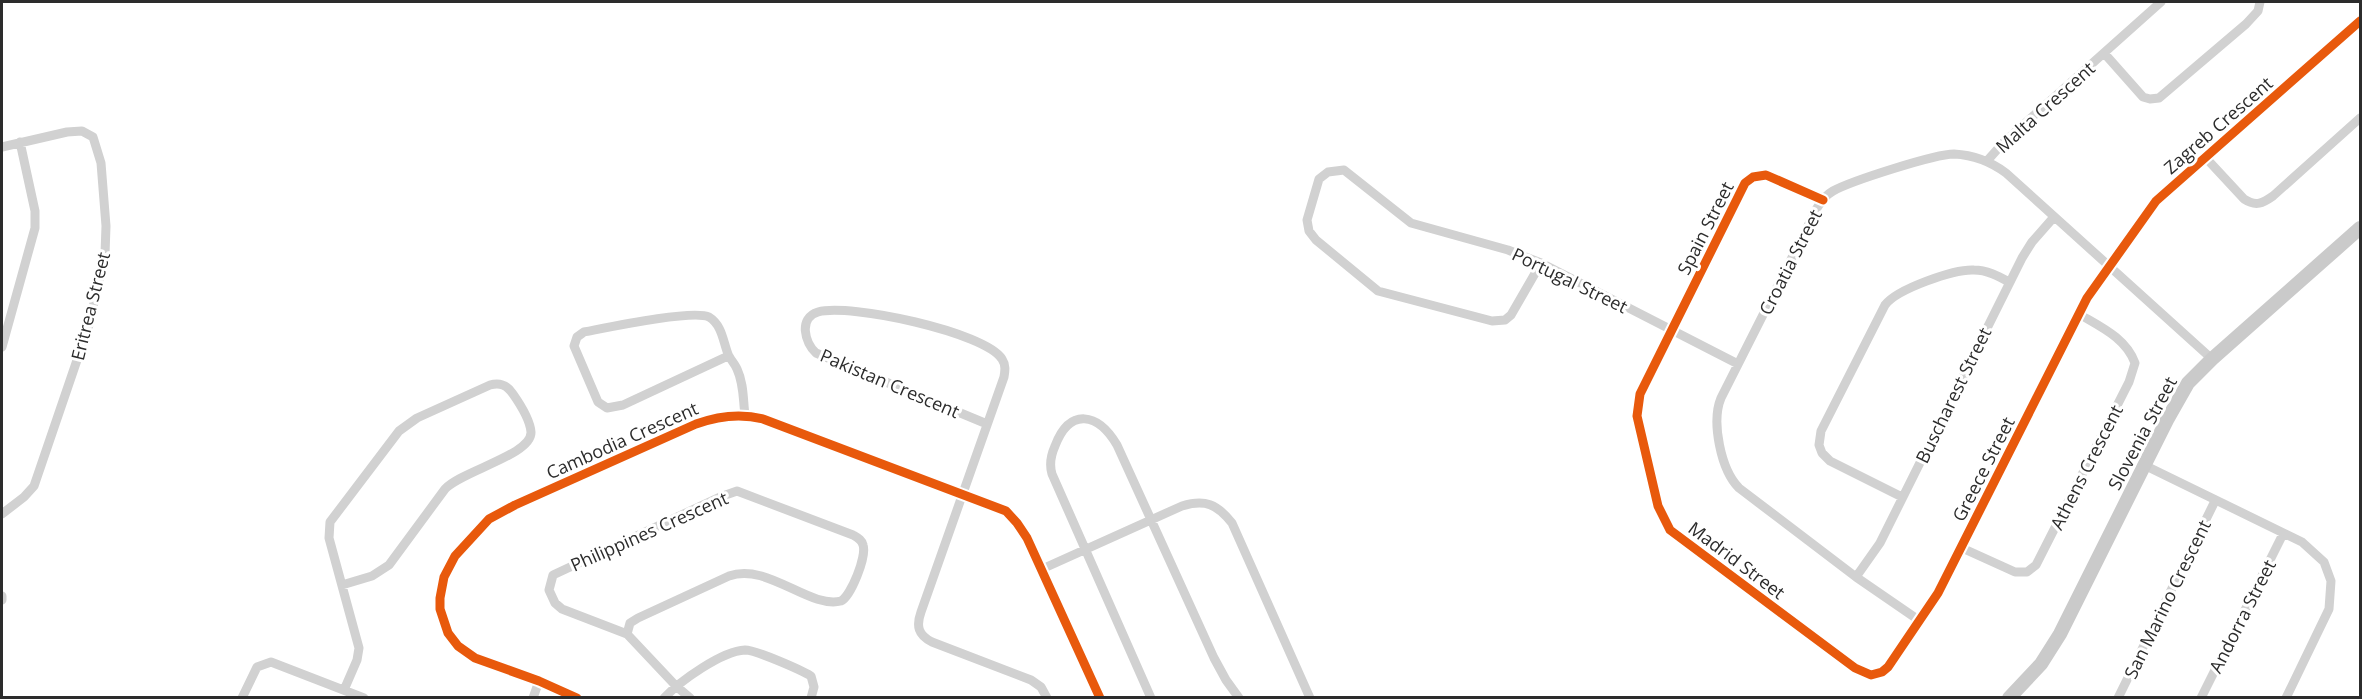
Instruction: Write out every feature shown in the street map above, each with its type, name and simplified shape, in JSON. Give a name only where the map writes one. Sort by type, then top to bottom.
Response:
[{"type":"street","name":"Malta Crescent","points":[[1987,161],[2003,143],[2161,2]]},
{"type":"street","name":"Malta Crescent","points":[[2104,53],[2143,97],[2160,98],[2246,24],[2258,11],[2260,2]]},
{"type":"street","name":"Zagreb Crescent","points":[[2112,266],[2152,206],[2361,21]]},
{"type":"street","name":"Zagreb Crescent","points":[[2205,158],[2244,199],[2259,204],[2273,196],[2361,118]]},
{"type":"street","name":"Eritrea Street","points":[[2,147],[76,130],[91,134],[101,163],[106,244],[89,325],[34,486],[2,514]]},
{"type":"street","points":[[2,347],[35,228],[35,210],[20,142]]},
{"type":"street","name":"Croatia Street","points":[[1920,621],[1856,577],[1744,492],[1730,478],[1719,438],[1716,416],[1719,404],[1823,200],[1838,189],[1932,158],[1953,154],[1987,161],[2006,173],[2212,358]]},
{"type":"street","name":"Portugal Street","points":[[1541,263],[1508,318],[1502,321],[1492,321],[1378,291],[1325,248],[1309,231],[1307,216],[1319,179],[1324,173],[1339,169],[1350,173],[1415,225],[1498,247],[1541,263],[1738,364]]},
{"type":"street","name":"Spain Street","points":[[1672,330],[1749,180],[1759,175],[1769,176],[1823,200]]},
{"type":"street","name":"Buscharest Street","points":[[1856,577],[1880,543],[2009,282],[2032,242],[2054,217]]},
{"type":"street","name":"Slovenia Street","points":[[2009,698],[2053,647],[2183,391],[2212,358],[2361,228]]},
{"type":"street","name":"Greece Street","points":[[1871,675],[1882,672],[1888,667],[1938,594],[2087,298],[2112,266]]},
{"type":"street","points":[[1902,497],[1826,458],[1819,445],[1821,432],[1881,313],[1892,297],[1906,289],[1962,271],[1983,270],[2009,282]]},
{"type":"street","name":"Pakistan Crescent","points":[[987,424],[816,353],[807,340],[805,329],[808,319],[820,311],[879,313],[964,337],[990,349],[1002,358],[1005,372],[963,494],[918,619],[920,632],[932,642],[1031,680],[1041,687],[1047,698]]},
{"type":"street","name":"Athens Crescent","points":[[1962,548],[2015,572],[2022,573],[2031,570],[2041,555],[2129,382],[2135,363],[2129,350],[2111,333],[2079,314]]},
{"type":"street","points":[[728,356],[623,405],[608,408],[598,402],[574,346],[577,337],[584,332],[654,319],[704,316],[709,318],[718,327],[728,356],[738,372],[742,384],[744,415]]},
{"type":"street","name":"Madrid Street","points":[[1672,330],[1640,394],[1637,410],[1658,507],[1665,523],[1676,535],[1817,640],[1861,672],[1871,675]]},
{"type":"street","points":[[342,585],[384,570],[454,480],[517,451],[527,443],[531,436],[530,426],[508,387],[497,383],[486,386],[417,418],[399,431],[328,527],[329,538],[359,651],[344,690]]},
{"type":"street","name":"Cambodia Crescent","points":[[577,698],[539,681],[468,655],[453,640],[442,617],[440,598],[444,577],[455,556],[484,523],[515,505],[696,424],[721,417],[744,415],[763,419],[963,494],[997,507],[1012,517],[1027,538],[1100,698]]},
{"type":"street","points":[[1151,698],[1051,469],[1051,455],[1058,438],[1065,426],[1075,420],[1091,420],[1102,425],[1110,434],[1219,668],[1239,698]]},
{"type":"street","name":"San Marino Crescent","points":[[2144,465],[2302,542],[2321,557],[2330,574],[2332,590],[2330,603],[2286,698]]},
{"type":"street","name":"Philippines Crescent","points":[[627,634],[630,623],[638,618],[729,576],[744,572],[826,601],[841,601],[850,591],[863,555],[863,543],[853,535],[746,493],[731,492],[560,571],[552,578],[549,590],[558,606],[627,634],[690,698]]},
{"type":"street","name":"San Marino Crescent","points":[[2118,698],[2215,501]]},
{"type":"street","points":[[1042,569],[1182,506],[1201,502],[1213,504],[1226,516],[1238,534],[1310,698]]},
{"type":"street","name":"Andorra Street","points":[[2200,698],[2283,534]]},
{"type":"street","points":[[664,698],[701,668],[734,653],[747,650],[811,676],[814,687],[811,698]]},
{"type":"street","points":[[242,698],[257,667],[272,662],[364,698]]},
{"type":"street","points":[[533,698],[539,681]]},
{"type":"cycle path","points":[[1823,200],[1766,175],[1753,177],[1745,183],[1640,394],[1637,416],[1658,506],[1670,530],[1855,668],[1871,675],[1882,672],[1888,667],[1938,593],[2087,298],[2156,201],[2360,21]]},
{"type":"cycle path","points":[[577,698],[539,681],[475,658],[458,646],[448,633],[440,609],[444,577],[455,556],[489,519],[515,505],[696,424],[721,417],[737,416],[763,419],[1006,511],[1027,538],[1100,698]]}]
